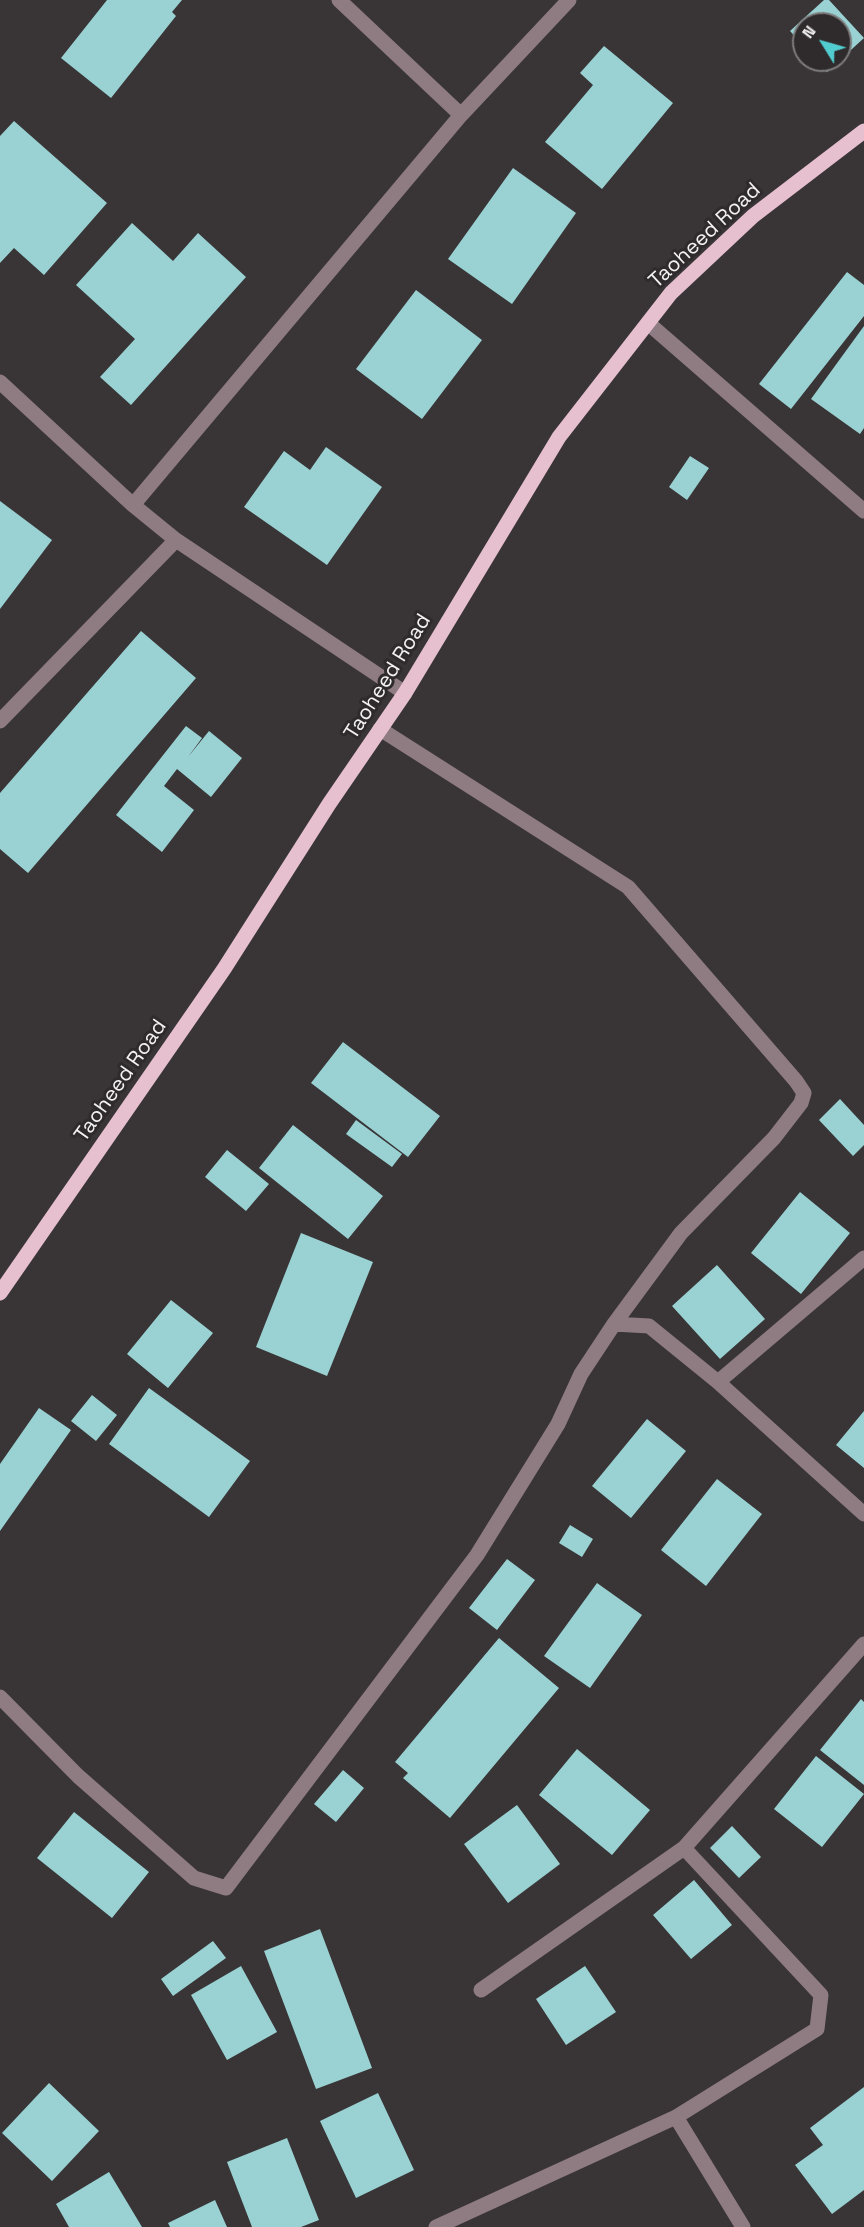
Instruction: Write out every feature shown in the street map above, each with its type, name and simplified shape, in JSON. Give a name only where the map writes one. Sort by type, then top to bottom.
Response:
[{"type":"main road","name":"Taoheed Road","points":[[0,1293],[224,969],[329,804],[405,693],[559,437],[671,293],[753,216],[864,132]]},
{"type":"street","points":[[339,0],[461,115]]},
{"type":"street","points":[[133,506],[461,115],[569,0]]},
{"type":"street","points":[[648,323],[864,512]]},
{"type":"street","points":[[0,382],[133,506],[176,540],[405,693]]},
{"type":"street","points":[[0,721],[176,540]]},
{"type":"street","points":[[0,1697],[78,1776],[194,1878],[226,1888],[477,1555],[558,1424],[581,1374],[614,1324],[681,1233],[774,1138],[801,1103],[804,1093],[796,1081],[628,887],[380,729]]},
{"type":"street","points":[[718,1382],[864,1258]]},
{"type":"street","points":[[614,1324],[650,1326],[718,1382],[864,1514]]},
{"type":"street","points":[[481,1990],[684,1848],[864,1644]]},
{"type":"street","points":[[436,2227],[676,2116],[818,2029],[821,1995],[684,1848]]},
{"type":"street","points":[[676,2116],[743,2227]]},
{"type":"building","points":[[107,0],[182,0],[172,12],[176,16],[111,98],[61,58]]},
{"type":"building","points":[[824,0],[829,0],[840,12],[811,12]]},
{"type":"building","points":[[852,25],[864,38],[852,49]]},
{"type":"building","points":[[604,46],[673,103],[602,189],[545,142],[593,85],[580,73]]},
{"type":"building","points":[[14,121],[107,203],[44,275],[14,248],[0,263],[0,136]]},
{"type":"building","points":[[513,168],[576,213],[512,304],[448,259]]},
{"type":"building","points":[[132,223],[173,261],[198,233],[246,277],[131,405],[100,377],[135,339],[76,285]]},
{"type":"building","points":[[847,272],[864,285],[864,316],[791,409],[759,384]]},
{"type":"building","points":[[416,290],[482,340],[422,419],[356,369]]},
{"type":"building","points":[[864,326],[864,428],[860,434],[811,399]]},
{"type":"building","points":[[326,447],[382,487],[327,565],[244,507],[284,451],[310,470]]},
{"type":"building","points":[[690,456],[709,468],[687,500],[669,487]]},
{"type":"building","points":[[0,501],[52,540],[0,609]]},
{"type":"building","points":[[141,631],[196,678],[28,873],[0,849],[0,793]]},
{"type":"building","points":[[186,726],[202,738],[188,757],[209,731],[242,758],[211,797],[177,769],[164,786],[194,810],[162,852],[116,815]]},
{"type":"building","points":[[343,1042],[440,1116],[408,1157],[311,1083]]},
{"type":"building","points":[[840,1099],[864,1125],[864,1145],[853,1156],[819,1120]]},
{"type":"building","points":[[356,1120],[402,1154],[392,1167],[346,1134]]},
{"type":"building","points":[[293,1125],[383,1196],[348,1239],[259,1168]]},
{"type":"building","points":[[227,1150],[269,1184],[246,1211],[205,1177]]},
{"type":"building","points":[[800,1192],[850,1233],[801,1294],[751,1253]]},
{"type":"building","points":[[301,1233],[373,1262],[327,1376],[256,1347]]},
{"type":"building","points":[[717,1265],[765,1319],[720,1359],[672,1306]]},
{"type":"building","points":[[171,1300],[213,1333],[168,1388],[127,1354]]},
{"type":"building","points":[[149,1388],[250,1461],[209,1517],[109,1444]]},
{"type":"building","points":[[92,1395],[117,1415],[96,1441],[71,1421]]},
{"type":"building","points":[[39,1408],[71,1430],[0,1531],[0,1464]]},
{"type":"building","points":[[864,1411],[864,1468],[836,1445]]},
{"type":"building","points":[[647,1419],[686,1451],[631,1518],[592,1486]]},
{"type":"building","points":[[717,1479],[762,1514],[706,1586],[661,1550]]},
{"type":"building","points":[[570,1525],[593,1539],[582,1557],[559,1543]]},
{"type":"building","points":[[507,1559],[535,1580],[497,1630],[469,1608]]},
{"type":"building","points":[[597,1583],[642,1615],[590,1688],[544,1656]]},
{"type":"building","points":[[499,1638],[559,1688],[450,1818],[403,1778],[408,1773],[395,1762]]},
{"type":"building","points":[[861,1699],[864,1702],[864,1785],[820,1750]]},
{"type":"building","points":[[577,1749],[650,1810],[612,1855],[539,1795]]},
{"type":"building","points":[[816,1756],[864,1794],[822,1847],[774,1809]]},
{"type":"building","points":[[343,1770],[364,1788],[336,1822],[314,1804]]},
{"type":"building","points":[[517,1805],[560,1864],[508,1903],[464,1844]]},
{"type":"building","points":[[74,1812],[149,1872],[112,1918],[37,1858]]},
{"type":"building","points":[[732,1826],[761,1857],[739,1878],[710,1848]]},
{"type":"building","points":[[694,1880],[732,1925],[691,1959],[653,1915]]},
{"type":"building","points":[[320,1929],[372,2068],[316,2089],[264,1951]]},
{"type":"building","points":[[213,1941],[226,1958],[173,1996],[161,1979]]},
{"type":"building","points":[[241,1966],[277,2032],[227,2060],[191,1995]]},
{"type":"building","points":[[585,1966],[616,2012],[566,2045],[536,1999]]},
{"type":"building","points":[[49,2083],[99,2131],[52,2181],[2,2133]]},
{"type":"building","points":[[864,2087],[864,2190],[832,2214],[795,2165],[823,2145],[810,2128]]},
{"type":"building","points":[[378,2093],[414,2170],[356,2198],[320,2121]]},
{"type":"building","points":[[287,2138],[319,2220],[301,2227],[252,2227],[227,2162]]},
{"type":"building","points":[[109,2172],[142,2227],[69,2227],[56,2204]]},
{"type":"building","points":[[215,2200],[227,2227],[170,2227],[168,2223]]}]
